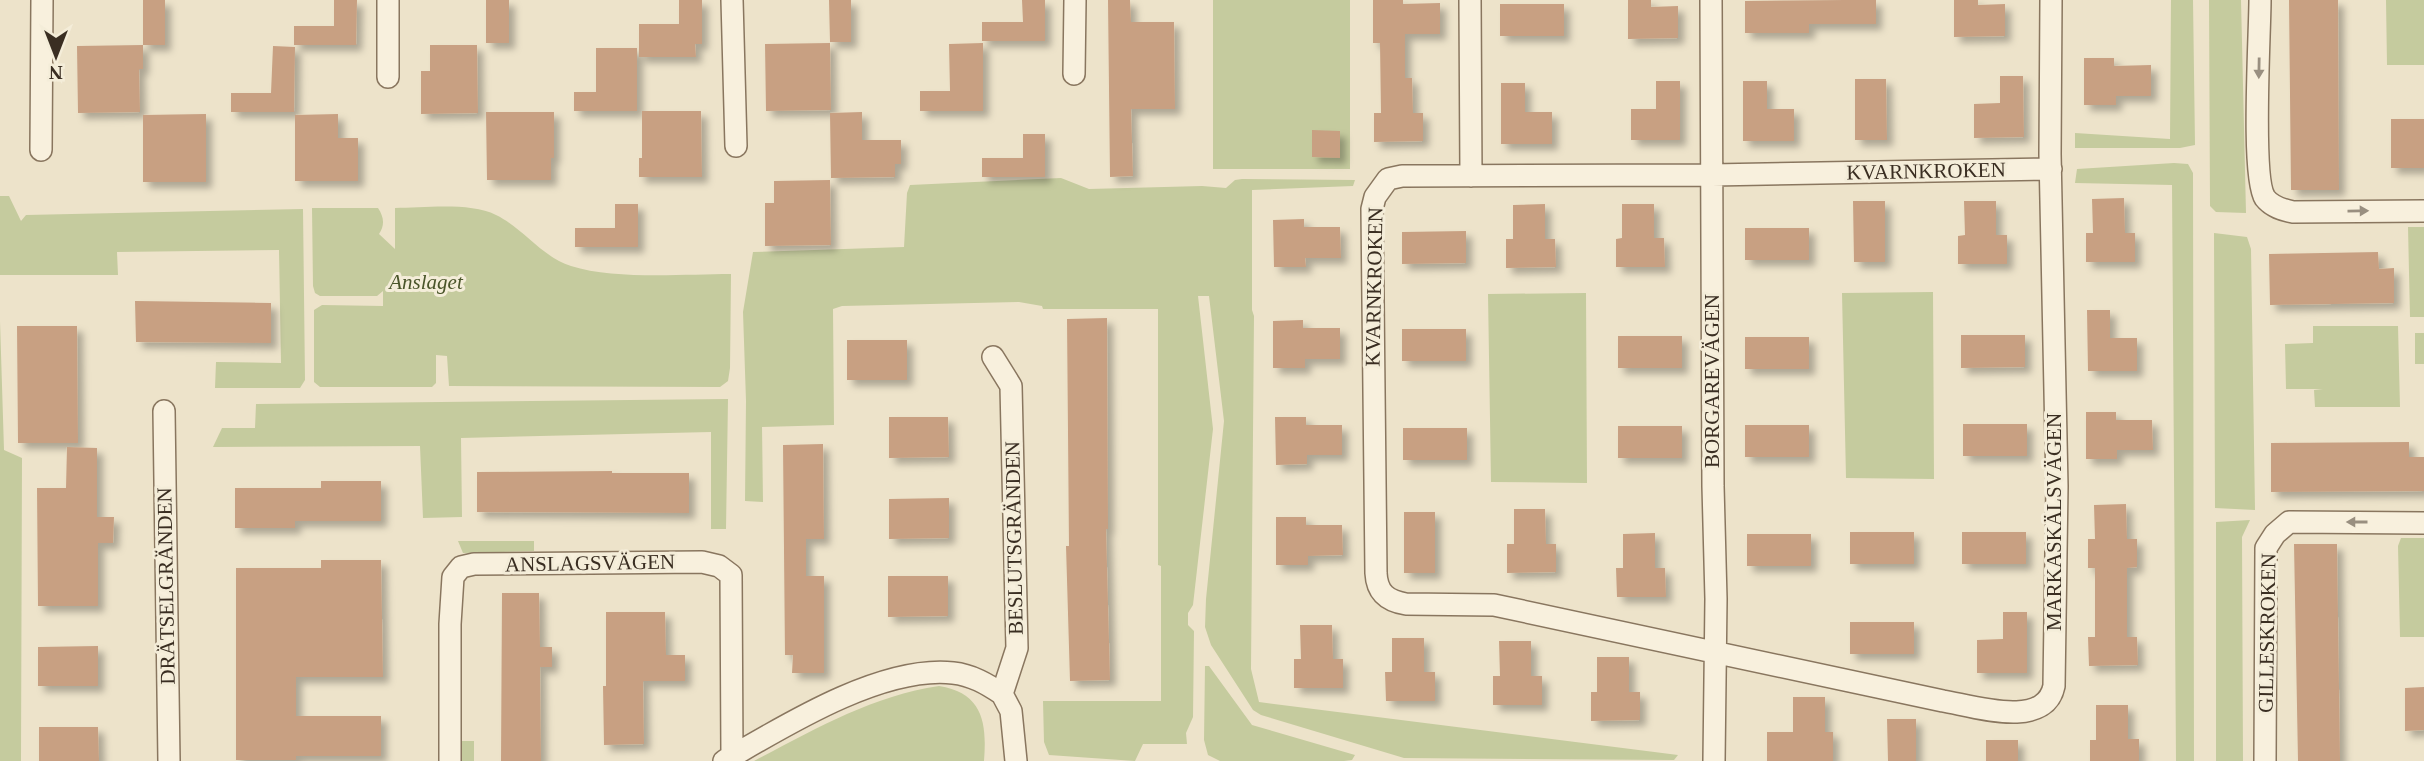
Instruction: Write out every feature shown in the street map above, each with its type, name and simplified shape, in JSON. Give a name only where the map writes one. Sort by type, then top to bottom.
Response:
[{"type":"street","points":[[41,150],[42,0]]},
{"type":"street","points":[[388,0],[388,77]]},
{"type":"street","points":[[732,0],[736,146]]},
{"type":"street","points":[[1074,74],[1075,0]]},
{"type":"street","points":[[1470,0],[1471,176]]},
{"type":"street","name":"BORGAREVÄGEN","points":[[1711,0],[1714,761]]},
{"type":"street","name":"MARKASKÄLSVÄGEN","points":[[1715,653],[2004,712],[2035,709],[2043,705],[2052,694],[2057,486],[2050,169],[2051,0]]},
{"type":"street","points":[[2260,0],[2257,155],[2259,181],[2265,198],[2278,209],[2293,212],[2424,211]]},
{"type":"street","name":"KVARNKROKEN","points":[[1715,653],[1494,605],[1406,604],[1382,595],[1376,573],[1372,209],[1375,197],[1388,179],[1402,176],[1712,175],[2050,169]]},
{"type":"street","name":"BESLUTSGRÄNDEN","points":[[993,357],[1011,386],[1017,648],[1002,694]]},
{"type":"street","name":"DRÄTSELGRÄNDEN","points":[[164,411],[169,761]]},
{"type":"street","name":"GILLESKROKEN","points":[[2265,761],[2266,548],[2275,534],[2289,522],[2424,523]]},
{"type":"street","name":"ANSLAGSVÄGEN","points":[[450,761],[450,624],[453,577],[461,567],[474,564],[702,562],[719,566],[731,575],[728,759]]},
{"type":"street","points":[[728,759],[759,739],[853,693],[905,677],[951,673],[982,681],[1002,694],[1011,711],[1016,761]]},
{"type":"green space","points":[[1213,0],[1350,0],[1350,169],[1213,169]]},
{"type":"green space","points":[[2171,0],[2193,0],[2195,145],[2180,148],[2075,148],[2075,133],[2170,139]]},
{"type":"green space","points":[[2209,0],[2241,0],[2246,213],[2216,212],[2210,206]]},
{"type":"green space","points":[[2386,0],[2424,0],[2424,65],[2387,65]]},
{"type":"green space","points":[[2188,164],[2193,173],[2194,761],[2176,761],[2172,185],[2075,183],[2077,169]]},
{"type":"green space","points":[[1061,178],[1089,189],[1202,186],[1226,188],[1235,180],[1242,179],[1355,180],[1353,186],[1252,190],[1254,316],[1251,669],[1259,702],[1678,755],[1674,760],[1404,758],[1261,715],[1253,710],[1211,645],[1205,627],[1224,421],[1209,296],[1198,296],[1213,429],[1193,605],[1188,613],[1188,625],[1194,631],[1193,717],[1186,733],[1187,744],[1143,744],[1135,761],[1049,755],[1044,742],[1043,701],[1161,701],[1158,309],[1043,309],[1042,306],[1019,302],[842,306],[833,309],[834,425],[762,427],[763,502],[745,501],[743,312],[753,252],[904,247],[907,193],[910,185]]},
{"type":"green space","points":[[0,196],[9,196],[21,221],[26,215],[303,209],[305,380],[300,388],[215,388],[216,362],[281,363],[279,250],[117,252],[118,275],[0,275]]},
{"type":"green space","name":"Anslaget","points":[[460,207],[496,215],[551,256],[571,266],[608,273],[731,274],[728,381],[720,387],[449,386],[447,356],[436,355],[436,383],[432,387],[320,387],[314,382],[314,310],[322,305],[383,306],[383,291],[377,296],[320,296],[315,293],[312,208],[378,208],[383,221],[379,234],[395,249],[395,208]]},
{"type":"green space","points":[[2408,227],[2424,227],[2424,317],[2410,317]]},
{"type":"green space","points":[[2214,233],[2247,237],[2251,249],[2255,510],[2215,508]]},
{"type":"green space","points":[[1933,292],[1934,479],[1846,478],[1842,293]]},
{"type":"green space","points":[[1586,293],[1587,483],[1491,482],[1488,294]]},
{"type":"green space","points":[[0,321],[4,450],[22,458],[21,761],[0,761]]},
{"type":"green space","points":[[2313,326],[2398,326],[2400,407],[2315,407],[2314,390],[2323,389],[2286,389],[2285,344],[2313,343]]},
{"type":"green space","points":[[2415,333],[2424,333],[2424,364],[2415,364]]},
{"type":"green space","points":[[728,399],[726,529],[711,529],[711,432],[461,438],[462,517],[423,518],[420,446],[213,447],[222,428],[255,428],[256,404]]},
{"type":"green space","points":[[2250,520],[2242,537],[2243,761],[2216,761],[2216,522]]},
{"type":"green space","points":[[2401,538],[2424,538],[2424,637],[2400,637],[2398,546]]},
{"type":"green space","points":[[458,541],[534,541],[534,551],[463,553]]},
{"type":"green space","points":[[1205,666],[1209,666],[1252,725],[1355,755],[1352,760],[1220,761],[1208,755],[1204,740]]},
{"type":"green space","points":[[939,686],[965,695],[979,712],[983,722],[984,761],[754,761],[866,706]]},
{"type":"green space","points":[[460,741],[474,741],[474,761],[460,761]]},
{"type":"building","points":[[143,0],[165,0],[165,45],[143,45]]},
{"type":"building","points":[[334,0],[357,0],[356,45],[294,45],[294,26],[334,26]]},
{"type":"building","points":[[486,0],[509,0],[509,43],[486,43]]},
{"type":"building","points":[[679,0],[702,0],[702,44],[695,44],[696,57],[639,57],[639,24],[679,24]]},
{"type":"building","points":[[829,0],[851,0],[851,42],[830,42]]},
{"type":"building","points":[[1022,0],[1045,0],[1045,41],[982,41],[982,22],[1023,22]]},
{"type":"building","points":[[1108,0],[1130,0],[1131,22],[1174,22],[1175,109],[1131,109],[1133,176],[1110,177]]},
{"type":"building","points":[[1373,0],[1403,0],[1403,4],[1440,3],[1440,34],[1405,34],[1405,78],[1412,78],[1413,113],[1423,113],[1423,141],[1374,142],[1374,113],[1381,113],[1380,43],[1373,43]]},
{"type":"building","points":[[1628,0],[1651,0],[1651,7],[1678,6],[1678,38],[1628,39]]},
{"type":"building","points":[[1876,0],[1876,24],[1809,24],[1809,33],[1745,33],[1745,1]]},
{"type":"building","points":[[1954,0],[1978,0],[1978,5],[2005,4],[2005,36],[1954,37]]},
{"type":"building","points":[[2289,0],[2338,0],[2339,190],[2291,190]]},
{"type":"building","points":[[1500,4],[1564,4],[1564,36],[1500,36]]},
{"type":"building","points":[[830,43],[831,110],[766,111],[765,44]]},
{"type":"building","points":[[983,43],[983,111],[920,111],[920,91],[950,91],[949,44]]},
{"type":"building","points":[[143,45],[143,69],[139,69],[140,112],[78,113],[77,46]]},
{"type":"building","points":[[430,45],[477,45],[478,113],[421,114],[421,71],[430,71]]},
{"type":"building","points":[[273,46],[295,47],[294,112],[231,112],[231,93],[271,93]]},
{"type":"building","points":[[596,48],[637,48],[637,111],[574,111],[574,92],[596,92]]},
{"type":"building","points":[[2084,58],[2114,58],[2114,66],[2151,65],[2151,96],[2116,96],[2116,105],[2084,105]]},
{"type":"building","points":[[2000,76],[2023,76],[2024,137],[1974,138],[1974,104],[2000,103]]},
{"type":"building","points":[[1855,79],[1886,79],[1887,140],[1855,140]]},
{"type":"building","points":[[1656,81],[1680,81],[1680,140],[1631,140],[1631,109],[1656,109]]},
{"type":"building","points":[[1743,81],[1767,81],[1767,109],[1794,109],[1794,141],[1743,141]]},
{"type":"building","points":[[1501,83],[1525,83],[1525,112],[1552,112],[1552,144],[1501,144]]},
{"type":"building","points":[[642,111],[701,111],[702,177],[639,177],[639,158],[642,158]]},
{"type":"building","points":[[486,112],[554,112],[551,180],[487,180]]},
{"type":"building","points":[[862,112],[862,140],[901,140],[901,164],[895,164],[895,177],[831,178],[830,113]]},
{"type":"building","points":[[206,114],[206,182],[143,182],[143,115]]},
{"type":"building","points":[[338,114],[338,138],[358,138],[358,181],[295,181],[295,115]]},
{"type":"building","points":[[2391,119],[2424,119],[2424,168],[2391,168]]},
{"type":"building","points":[[1312,130],[1340,131],[1340,158],[1312,157]]},
{"type":"building","points":[[1023,134],[1045,134],[1045,177],[982,177],[982,158],[1023,158]]},
{"type":"building","points":[[830,180],[831,245],[765,246],[765,203],[774,203],[774,181]]},
{"type":"building","points":[[2124,198],[2125,233],[2135,233],[2135,262],[2086,262],[2086,233],[2093,233],[2092,199]]},
{"type":"building","points":[[1853,201],[1885,201],[1885,262],[1854,262]]},
{"type":"building","points":[[1964,201],[1996,201],[1996,235],[2007,235],[2007,264],[1958,264],[1958,236],[1965,235]]},
{"type":"building","points":[[615,204],[638,204],[638,247],[575,247],[575,228],[615,228]]},
{"type":"building","points":[[1545,204],[1545,239],[1555,239],[1556,267],[1506,268],[1506,239],[1513,239],[1513,205]]},
{"type":"building","points":[[1622,204],[1654,204],[1654,238],[1664,238],[1665,267],[1616,267],[1616,239],[1622,238]]},
{"type":"building","points":[[1304,219],[1304,227],[1340,227],[1341,258],[1305,258],[1306,267],[1274,267],[1273,220]]},
{"type":"building","points":[[1745,228],[1809,228],[1809,260],[1745,260]]},
{"type":"building","points":[[1466,231],[1466,263],[1402,264],[1402,232]]},
{"type":"building","points":[[2378,252],[2379,269],[2394,268],[2394,303],[2270,305],[2269,254]]},
{"type":"building","points":[[135,301],[271,303],[271,343],[136,342]]},
{"type":"building","points":[[2087,310],[2110,310],[2110,338],[2137,338],[2137,371],[2088,371]]},
{"type":"building","points":[[1107,318],[1106,529],[1110,680],[1070,681],[1066,546],[1069,546],[1067,319]]},
{"type":"building","points":[[1303,320],[1303,328],[1340,328],[1340,359],[1305,359],[1305,368],[1273,368],[1273,321]]},
{"type":"building","points":[[17,326],[77,326],[78,443],[18,443]]},
{"type":"building","points":[[1402,329],[1466,329],[1466,361],[1402,361]]},
{"type":"building","points":[[1961,335],[2025,335],[2025,367],[1961,368]]},
{"type":"building","points":[[1618,336],[1682,336],[1682,368],[1618,368]]},
{"type":"building","points":[[1745,337],[1809,337],[1809,369],[1745,369]]},
{"type":"building","points":[[847,340],[907,340],[907,380],[847,380]]},
{"type":"building","points":[[2086,412],[2116,412],[2116,420],[2152,420],[2153,450],[2117,450],[2117,459],[2086,459]]},
{"type":"building","points":[[889,417],[948,417],[949,457],[889,458]]},
{"type":"building","points":[[1275,417],[1306,417],[1306,425],[1342,425],[1342,455],[1307,455],[1307,464],[1276,465]]},
{"type":"building","points":[[1963,424],[2027,424],[2027,456],[1963,456]]},
{"type":"building","points":[[1745,425],[1809,425],[1809,457],[1745,457]]},
{"type":"building","points":[[1618,426],[1682,426],[1682,458],[1618,458]]},
{"type":"building","points":[[1403,428],[1467,428],[1467,460],[1403,460]]},
{"type":"building","points":[[2409,442],[2409,457],[2424,457],[2424,491],[2271,492],[2271,443]]},
{"type":"building","points":[[823,444],[824,539],[806,539],[806,576],[824,576],[824,673],[792,673],[793,655],[785,655],[783,445]]},
{"type":"building","points":[[67,447],[97,448],[97,517],[114,517],[113,543],[98,543],[98,606],[38,606],[37,488],[66,488]]},
{"type":"building","points":[[477,472],[689,473],[689,513],[477,512]]},
{"type":"building","points":[[321,481],[381,481],[381,521],[295,521],[295,528],[235,528],[235,488],[321,488]]},
{"type":"building","points":[[949,498],[949,538],[889,539],[889,499]]},
{"type":"building","points":[[2126,504],[2127,539],[2137,539],[2137,567],[2127,568],[2127,637],[2137,637],[2138,665],[2089,666],[2088,637],[2095,637],[2095,568],[2088,568],[2088,539],[2095,539],[2094,505]]},
{"type":"building","points":[[1514,509],[1545,509],[1546,544],[1556,544],[1556,572],[1507,573],[1507,544],[1514,544]]},
{"type":"building","points":[[1404,512],[1435,512],[1435,573],[1404,573]]},
{"type":"building","points":[[1276,517],[1306,517],[1306,525],[1342,525],[1343,555],[1308,556],[1308,565],[1276,565]]},
{"type":"building","points":[[1850,532],[1914,532],[1914,564],[1850,564]]},
{"type":"building","points":[[1962,532],[2026,532],[2026,564],[1962,564]]},
{"type":"building","points":[[1655,533],[1655,568],[1665,568],[1666,597],[1617,597],[1616,568],[1623,568],[1623,534]]},
{"type":"building","points":[[1747,534],[1811,534],[1811,566],[1747,566]]},
{"type":"building","points":[[2294,544],[2337,544],[2340,761],[2298,761]]},
{"type":"building","points":[[321,560],[381,560],[383,677],[296,677],[296,716],[381,716],[381,756],[296,756],[296,760],[236,760],[236,568],[321,568]]},
{"type":"building","points":[[888,576],[948,576],[948,616],[888,617]]},
{"type":"building","points":[[502,593],[539,593],[540,647],[552,647],[552,667],[540,667],[541,761],[501,761]]},
{"type":"building","points":[[606,612],[665,612],[666,655],[685,655],[685,681],[643,681],[644,744],[604,745]]},
{"type":"building","points":[[2003,612],[2027,612],[2027,673],[1977,673],[1977,640],[2003,639]]},
{"type":"building","points":[[1850,622],[1914,622],[1914,654],[1850,654]]},
{"type":"building","points":[[1300,625],[1332,625],[1333,659],[1343,659],[1343,688],[1294,688],[1294,659],[1301,659]]},
{"type":"building","points":[[1392,638],[1424,638],[1424,672],[1435,672],[1435,701],[1386,701],[1385,672],[1392,672]]},
{"type":"building","points":[[1499,641],[1531,641],[1531,676],[1542,676],[1542,705],[1493,705],[1493,676],[1500,676]]},
{"type":"building","points":[[98,646],[98,686],[38,686],[38,647]]},
{"type":"building","points":[[1597,657],[1629,657],[1629,692],[1640,692],[1640,720],[1591,721],[1591,692],[1597,692]]},
{"type":"building","points":[[2424,687],[2424,730],[2405,731],[2405,688]]},
{"type":"building","points":[[1793,697],[1825,697],[1825,732],[1833,732],[1833,761],[1767,761],[1767,732],[1793,732]]},
{"type":"building","points":[[2096,705],[2128,705],[2128,739],[2139,739],[2139,761],[2090,761],[2090,740],[2096,740]]},
{"type":"building","points":[[1887,719],[1916,719],[1916,761],[1888,761]]},
{"type":"building","points":[[39,727],[98,727],[99,761],[39,761]]},
{"type":"building","points":[[1986,740],[2018,740],[2018,761],[1986,761]]}]
